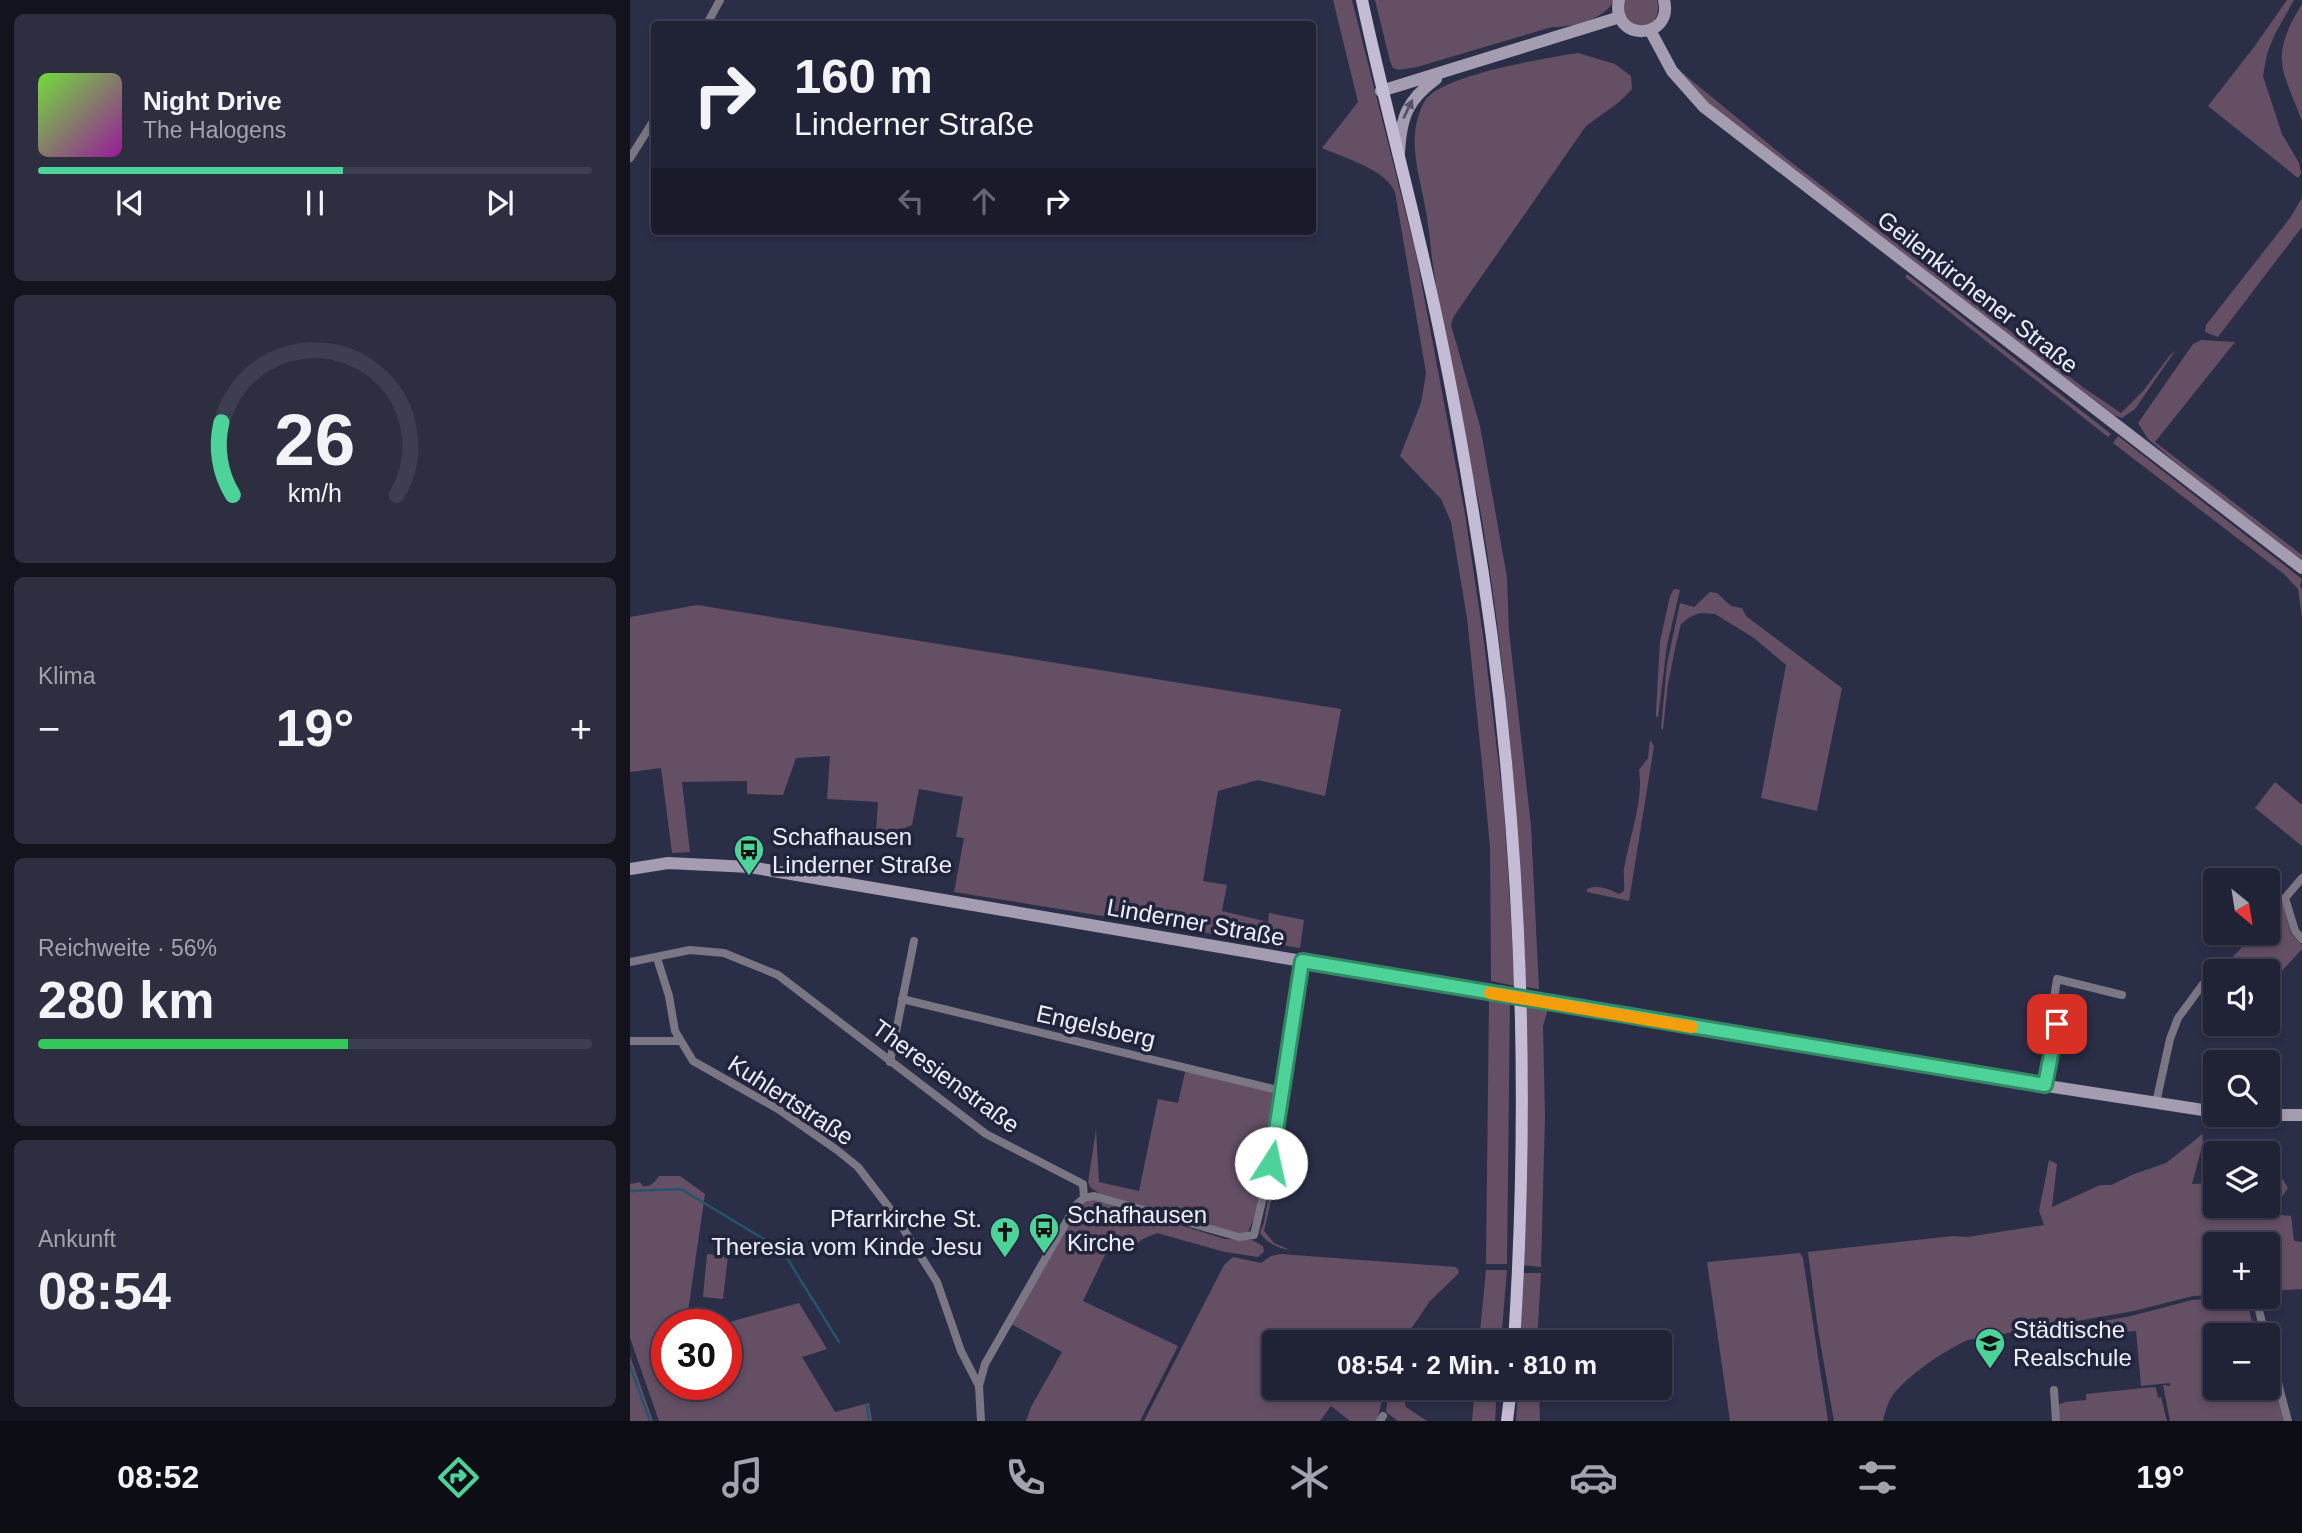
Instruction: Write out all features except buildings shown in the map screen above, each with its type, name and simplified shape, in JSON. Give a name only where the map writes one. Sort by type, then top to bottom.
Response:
[{"type":"main road","points":[[1362,0],[1381,91],[1426,267],[1472,502],[1489,611],[1508,786],[1520,940],[1520,1253],[1515,1330]]},
{"type":"main road","points":[[1619,0],[1620,17],[1626,26],[1634,31],[1650,30],[1662,20],[1666,10],[1664,0]]},
{"type":"main road","points":[[1381,91],[1620,17]]},
{"type":"main road","name":"Geilenkirchener Straße","points":[[1650,30],[1672,71],[1704,107],[2302,568]]},
{"type":"main road","points":[[1399,160],[1403,118],[1411,101],[1444,72]]},
{"type":"main road","name":"Linderner Straße","points":[[630,869],[668,863],[750,867],[1478,991],[2203,1109]]},
{"type":"main road","points":[[2280,1115],[2302,1115]]},
{"type":"main road","points":[[1507,1421],[1510,1400]]},
{"type":"street","points":[[709,21],[720,0]]},
{"type":"street","points":[[630,158],[651,125]]},
{"type":"street","points":[[2302,878],[2285,898],[2295,931],[2302,939]]},
{"type":"street","points":[[890,1062],[914,940]]},
{"type":"street","name":"Theresienstraße","points":[[630,962],[690,950],[724,953],[778,975],[986,1134],[1083,1184],[1084,1198]]},
{"type":"street","name":"Kuhlertstraße","points":[[657,958],[669,996],[675,1031],[693,1061],[778,1109],[837,1150],[858,1167],[894,1214],[937,1282],[961,1351],[979,1386],[981,1421]]},
{"type":"street","points":[[979,1386],[985,1364],[1076,1205],[1084,1198],[1094,1196],[1239,1237],[1254,1235],[1271,1163],[1302,961]]},
{"type":"street","points":[[2045,1085],[2059,1012],[2053,1005],[2057,979],[2122,995]]},
{"type":"street","points":[[2156,1103],[2174,1028],[2178,1018],[2203,984]]},
{"type":"street","name":"Engelsberg","points":[[902,999],[1282,1091]]},
{"type":"street","points":[[630,1041],[680,1041]]},
{"type":"street","points":[[2054,1390],[2056,1421]]},
{"type":"street","points":[[2280,1391],[2288,1421]]},
{"type":"shaded area","points":[[1333,0],[1352,0],[1416,254],[1465,514],[1504,808],[1515,986],[1491,981],[1490,847],[1467,618],[1451,522],[1441,499],[1400,456],[1421,403],[1426,373],[1395,192],[1390,184],[1373,171],[1322,148],[1358,102]]},
{"type":"shaded area","points":[[1375,0],[1614,0],[1603,13],[1587,21],[1552,27],[1399,70],[1393,68],[1390,61]]},
{"type":"shaded area","points":[[1625,0],[1657,0],[1658,13],[1655,19],[1642,27],[1630,23],[1623,13]]},
{"type":"shaded area","points":[[2287,0],[2294,0],[2274,36],[2263,76],[2282,134],[2299,163],[2301,173],[2298,178],[2208,106]]},
{"type":"shaded area","points":[[2302,4],[2302,121],[2285,75],[2282,51],[2285,38]]},
{"type":"shaded area","points":[[1578,53],[1615,64],[1631,76],[1632,89],[1618,103],[1586,126],[1454,316],[1451,325],[1480,426],[1507,577],[1509,631],[1531,826],[1539,989],[1524,987],[1516,812],[1499,636],[1480,510],[1464,442],[1443,328],[1427,215],[1416,163],[1415,139],[1419,115],[1424,102],[1433,92],[1495,69]]},
{"type":"shaded area","points":[[1673,65],[1787,159],[2084,388],[2121,413],[2143,391],[2175,351],[2135,409],[2122,418],[2114,415],[1703,102]]},
{"type":"shaded area","points":[[2302,198],[2302,227],[2218,337],[2205,332],[2206,325],[2290,218]]},
{"type":"shaded area","points":[[1907,274],[2111,434],[2108,437],[1905,277]]},
{"type":"shaded area","points":[[2201,340],[2235,342],[2155,442],[2302,555],[2302,562],[2175,462],[2148,439],[2138,423],[2193,344]]},
{"type":"shaded area","points":[[2118,436],[2302,579],[2302,617],[2298,589],[2284,574],[2113,443]]},
{"type":"shaded area","points":[[1674,589],[1680,590],[1667,645],[1658,718],[1656,712],[1660,641]]},
{"type":"shaded area","points":[[1710,592],[1717,593],[1731,606],[1742,608],[1746,616],[1842,688],[1817,811],[1761,798],[1786,665],[1754,638],[1715,614],[1700,613],[1681,624],[1668,684],[1663,730],[1661,728],[1667,664],[1680,603],[1694,607]]},
{"type":"shaded area","points":[[697,605],[1341,709],[1325,796],[1258,780],[1218,791],[1203,881],[1227,885],[1222,911],[1268,922],[1269,913],[1304,920],[1300,948],[954,892],[964,838],[956,837],[963,797],[919,789],[912,825],[891,834],[876,833],[878,802],[827,799],[830,756],[796,758],[783,795],[747,794],[747,781],[682,782],[690,852],[672,853],[661,768],[630,772],[630,617]]},
{"type":"shaded area","points":[[1650,740],[1654,746],[1629,901],[1587,892],[1587,889],[1595,887],[1619,894],[1624,891],[1624,869],[1639,794],[1639,770],[1648,758]]},
{"type":"shaded area","points":[[2275,782],[2302,805],[2302,846],[2255,808]]},
{"type":"shaded area","points":[[2283,903],[2291,934],[2302,945],[2302,949],[2280,973],[2280,959],[2231,959],[2244,945],[2280,945],[2280,906]]},
{"type":"shaded area","points":[[1306,966],[1510,999],[1507,1264],[1486,1264],[1489,999],[1305,969]]},
{"type":"shaded area","points":[[1524,1001],[1638,1023],[1548,1009],[1543,1026],[1545,1116],[1541,1267],[1522,1265]]},
{"type":"shaded area","points":[[1295,1038],[1283,1135],[1264,1231],[1274,1243],[1290,1250],[1273,1244],[1260,1232],[1264,1222]]},
{"type":"shaded area","points":[[1186,1068],[1280,1092],[1256,1214],[1248,1232],[1237,1233],[1100,1194],[1091,1188],[1088,1182],[1096,1130],[1099,1182],[1139,1191],[1158,1099],[1178,1103]]},
{"type":"shaded area","points":[[2202,1131],[2203,1143],[2192,1184],[2203,1184],[2203,1218],[2291,1216],[2294,1241],[2302,1242],[2302,1289],[2280,1290],[2280,1232],[2203,1232],[2203,1296],[2134,1311],[1968,1340],[1911,1376],[1891,1398],[1883,1421],[1834,1421],[1808,1252],[1953,1236],[1967,1237],[2044,1225],[2039,1211],[2049,1160],[2057,1164],[2052,1207],[2100,1185],[2111,1185],[2166,1163],[2202,1134]]},
{"type":"shaded area","points":[[659,1176],[680,1176],[705,1194],[688,1309],[651,1309],[651,1398],[630,1338],[630,1184],[640,1182],[643,1186],[648,1186]]},
{"type":"shaded area","points":[[2280,1178],[2288,1188],[2280,1200]]},
{"type":"shaded area","points":[[1095,1199],[1225,1239],[1252,1240],[1263,1246],[1264,1252],[1258,1257],[1225,1252],[1157,1233],[1143,1239],[1134,1249],[1107,1251],[1083,1301],[1178,1346],[1140,1421],[1026,1421],[1062,1352],[1011,1324],[1073,1212],[1084,1203]]},
{"type":"shaded area","points":[[1800,1253],[1803,1258],[1828,1421],[1730,1421],[1707,1262]]},
{"type":"shaded area","points":[[707,1254],[728,1256],[723,1299],[703,1297]]},
{"type":"shaded area","points":[[1281,1254],[1456,1267],[1459,1271],[1430,1301],[1410,1330],[1262,1330],[1262,1400],[1382,1400],[1377,1421],[1350,1421],[1331,1406],[1320,1421],[1144,1421],[1224,1265],[1233,1257],[1261,1263],[1271,1256]]},
{"type":"shaded area","points":[[1486,1270],[1507,1270],[1502,1330],[1480,1330]]},
{"type":"shaded area","points":[[1523,1273],[1541,1273],[1538,1330],[1521,1330]]},
{"type":"shaded area","points":[[2203,1299],[2203,1309],[2249,1309],[2252,1321],[2259,1323],[2203,1323],[2203,1400],[2279,1400],[2284,1421],[2170,1421],[2163,1385],[2170,1386],[2170,1383],[2141,1386],[2136,1331],[2045,1338],[2045,1332],[2131,1316]]},
{"type":"shaded area","points":[[799,1303],[827,1349],[802,1357],[835,1412],[869,1403],[872,1421],[659,1421],[652,1400],[742,1400],[742,1318]]},
{"type":"shaded area","points":[[630,1356],[653,1421],[630,1421]]},
{"type":"shaded area","points":[[2156,1388],[2158,1398],[2161,1397],[2167,1421],[2059,1421],[2058,1405],[2086,1400],[2086,1394]]},
{"type":"shaded area","points":[[1388,1400],[1405,1400],[1406,1407],[1427,1421],[1398,1421],[1386,1412]]},
{"type":"shaded area","points":[[1474,1400],[1496,1400],[1495,1421],[1472,1421]]},
{"type":"shaded area","points":[[1517,1400],[1539,1400],[1540,1421],[1516,1421]]},
{"type":"waterway","points":[[630,1191],[681,1189],[782,1250],[839,1342]]},
{"type":"waterway","points":[[630,1366],[650,1421]]},
{"type":"waterway","points":[[867,1406],[869,1421]]},
{"type":"slow traffic","points":[[1490,993],[1692,1027]]},
{"type":"place","name":"Schafhausen Linderner Straße","points":[[749,877]]},
{"type":"place","name":"Schafhausen Kirche","points":[[1044,1255]]},
{"type":"place","name":"Pfarrkirche St. Theresia vom Kinde Jesu","points":[[1005,1259]]},
{"type":"place","name":"Städtische Realschule","points":[[1990,1370]]},
{"type":"route","points":[[1271,1163],[1302,961],[2045,1085],[2057,1024]]}]
